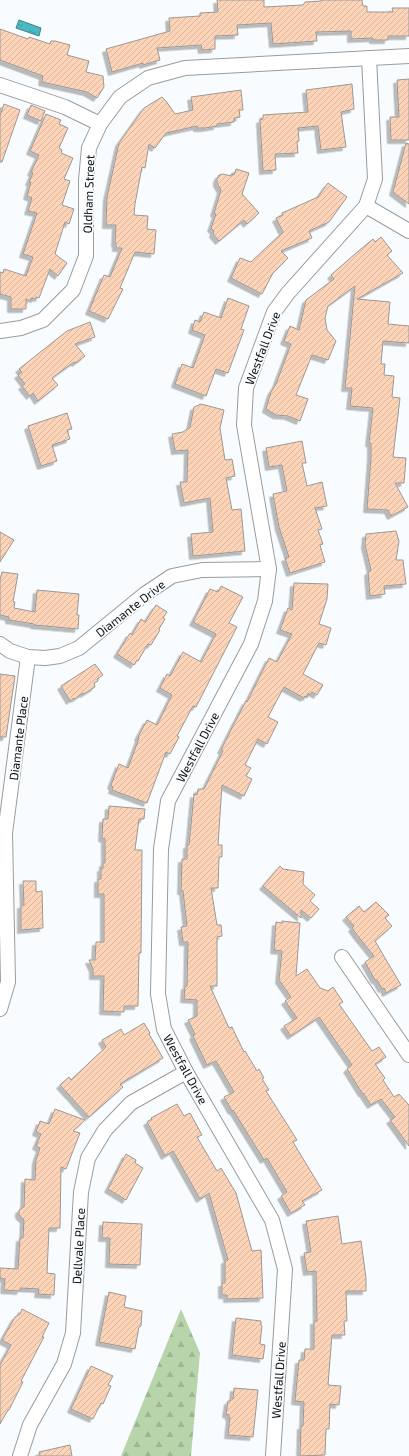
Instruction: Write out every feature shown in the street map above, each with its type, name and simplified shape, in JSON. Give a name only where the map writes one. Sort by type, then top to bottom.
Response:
[{"type":"street","name":"Oldham Street","points":[[0,332],[21,328],[43,320],[73,290],[86,256],[86,180],[89,148],[100,124],[120,97],[148,78],[185,68],[409,56]]},
{"type":"street","name":"Westfall Drive","points":[[273,1456],[285,1269],[272,1220],[186,1072],[164,1029],[158,994],[161,849],[168,801],[251,644],[265,601],[268,569],[244,425],[246,388],[274,312],[288,293],[366,206],[375,179],[369,58]]},
{"type":"street","points":[[0,84],[65,107],[100,124]]},
{"type":"street","points":[[366,206],[409,231]]},
{"type":"street","name":"Diamante Drive","points":[[0,644],[10,651],[28,657],[45,658],[60,656],[79,648],[145,594],[172,576],[202,570],[268,569]]},
{"type":"street","name":"Diamante Place","points":[[0,1009],[8,982],[5,833],[28,657]]},
{"type":"street","points":[[342,957],[409,1055]]},
{"type":"street","name":"Dellvale Place","points":[[20,1456],[30,1425],[64,1364],[73,1333],[81,1192],[88,1158],[105,1130],[131,1103],[186,1072]]},
{"type":"green space","points":[[181,1309],[200,1353],[191,1456],[121,1456]]},
{"type":"water","points":[[19,20],[41,28],[39,36],[16,28]]},
{"type":"building","points":[[217,0],[264,0],[264,7],[303,5],[305,2],[321,0],[362,0],[363,6],[367,6],[367,12],[393,12],[392,8],[409,8],[409,36],[388,36],[388,40],[373,40],[373,38],[351,39],[351,31],[316,32],[317,41],[273,44],[271,23],[237,25],[238,35],[215,36],[215,49],[202,50],[201,45],[157,48],[160,60],[143,65],[143,63],[112,72],[106,49],[170,31],[169,18],[200,16],[200,13],[218,12]]},
{"type":"building","points":[[0,29],[28,39],[29,37],[50,44],[51,41],[55,41],[70,45],[67,55],[89,61],[86,72],[103,76],[104,87],[97,98],[87,92],[42,82],[43,76],[0,60]]},
{"type":"building","points":[[409,79],[409,140],[391,140],[390,117],[399,117],[397,80]]},
{"type":"building","points":[[352,84],[354,109],[341,112],[346,147],[321,150],[318,126],[298,128],[298,153],[275,154],[276,170],[263,171],[260,120],[263,119],[263,115],[308,112],[306,90]]},
{"type":"building","points":[[241,90],[243,110],[239,110],[240,117],[234,118],[234,122],[217,124],[217,126],[205,128],[197,128],[197,126],[166,133],[155,148],[149,144],[145,168],[142,167],[134,215],[148,216],[147,229],[156,230],[154,254],[135,252],[120,288],[123,289],[108,319],[89,311],[104,275],[110,277],[122,248],[116,248],[116,225],[106,225],[107,197],[119,143],[144,108],[162,97],[175,114],[193,110],[191,97]]},
{"type":"building","points":[[4,104],[20,110],[2,162],[0,162],[0,116]]},
{"type":"building","points":[[31,105],[45,111],[41,121],[27,115]]},
{"type":"building","points":[[46,114],[61,120],[59,124],[68,128],[59,148],[62,150],[61,153],[73,158],[64,179],[70,181],[62,205],[74,209],[69,224],[65,222],[55,254],[67,263],[58,276],[50,269],[39,298],[31,298],[30,301],[26,299],[26,309],[11,309],[11,297],[0,294],[0,272],[3,273],[4,269],[26,276],[33,257],[23,254],[37,213],[28,211],[32,198],[27,196],[31,182],[29,182],[33,173],[31,172],[39,155],[30,151]]},
{"type":"building","points":[[406,143],[409,144],[409,204],[393,192]]},
{"type":"building","points":[[236,169],[249,173],[242,194],[259,213],[247,224],[244,220],[219,241],[213,234],[214,231],[211,228],[216,214],[214,213],[221,190],[217,183],[217,179],[219,175],[223,174],[231,176],[231,174],[234,175]]},
{"type":"building","points":[[328,183],[347,197],[329,222],[309,231],[312,238],[281,251],[288,258],[273,273],[262,294],[231,278],[240,258],[251,262],[283,232],[276,218],[283,215],[282,213],[318,197]]},
{"type":"building","points":[[381,237],[392,251],[387,255],[403,273],[357,299],[390,302],[388,324],[409,326],[409,343],[383,341],[381,364],[385,364],[384,375],[394,376],[392,397],[400,398],[393,457],[406,458],[404,483],[395,483],[408,507],[391,516],[388,510],[367,509],[371,458],[371,443],[369,443],[373,408],[350,406],[352,388],[345,388],[355,286],[328,306],[325,318],[327,330],[336,341],[328,360],[312,355],[296,395],[308,399],[300,421],[288,416],[276,415],[266,409],[271,392],[276,384],[291,344],[284,341],[290,326],[299,330],[306,300],[334,279],[331,275],[355,254],[373,239],[375,242]]},
{"type":"building","points":[[228,298],[249,306],[241,329],[244,330],[228,373],[216,369],[206,396],[175,384],[182,364],[193,368],[205,335],[192,330],[195,320],[200,322],[204,312],[221,318]]},
{"type":"building","points":[[90,322],[95,337],[75,344],[85,356],[52,378],[58,385],[38,401],[33,393],[30,396],[22,386],[25,384],[18,375],[22,372],[19,369],[67,331]]},
{"type":"building","points":[[201,404],[224,410],[220,428],[225,460],[232,459],[235,476],[226,478],[232,510],[241,509],[245,551],[193,556],[191,534],[213,532],[210,498],[184,503],[180,482],[187,482],[188,450],[175,451],[172,434],[183,432],[190,427],[194,407]]},
{"type":"building","points":[[67,413],[72,429],[67,430],[70,439],[52,445],[57,461],[41,466],[28,426]]},
{"type":"building","points":[[302,441],[306,463],[302,463],[307,486],[322,482],[327,506],[315,508],[322,529],[318,530],[323,544],[320,545],[325,562],[290,573],[285,558],[289,557],[279,527],[273,494],[287,491],[282,465],[269,467],[266,448]]},
{"type":"building","points":[[396,531],[399,541],[396,560],[403,560],[406,584],[384,586],[385,594],[370,596],[368,572],[371,570],[365,545],[366,534]]},
{"type":"building","points":[[0,532],[14,540],[0,562]]},
{"type":"building","points":[[2,572],[18,574],[13,602],[15,602],[14,608],[35,612],[37,590],[79,594],[77,615],[79,615],[78,629],[34,625],[9,620],[9,617],[0,615],[0,580]]},
{"type":"building","points":[[294,583],[328,584],[327,599],[319,624],[331,628],[326,645],[319,643],[303,674],[323,685],[317,695],[312,692],[310,695],[308,693],[307,697],[305,696],[304,698],[284,687],[268,717],[278,722],[267,744],[258,739],[245,765],[251,768],[246,776],[252,779],[244,796],[222,785],[218,845],[222,845],[222,857],[219,857],[218,888],[211,888],[217,925],[221,925],[222,936],[217,937],[217,986],[210,986],[229,1028],[232,1027],[244,1052],[245,1051],[257,1071],[259,1069],[264,1078],[262,1079],[269,1090],[266,1091],[297,1140],[293,1142],[322,1190],[302,1201],[305,1205],[291,1213],[281,1196],[287,1192],[267,1158],[264,1160],[224,1097],[234,1092],[216,1061],[207,1065],[193,1036],[195,1034],[188,1020],[197,1016],[197,1000],[184,999],[185,986],[187,986],[188,942],[183,942],[181,927],[187,926],[183,891],[181,891],[182,859],[187,859],[187,845],[189,845],[194,794],[197,795],[198,789],[204,789],[223,751],[221,750],[269,658],[277,662],[292,634],[280,630],[288,608],[292,610]]},
{"type":"building","points":[[221,586],[243,597],[229,623],[237,627],[196,707],[193,706],[177,736],[179,737],[170,754],[166,752],[147,803],[112,790],[113,787],[111,785],[119,764],[128,768],[139,738],[138,737],[147,720],[157,725],[172,695],[160,688],[167,674],[170,676],[183,652],[201,662],[216,634],[193,622],[210,589],[218,592]]},
{"type":"building","points":[[156,605],[167,612],[163,618],[165,619],[151,645],[148,644],[134,665],[117,654],[130,633],[132,635],[141,619],[145,622]]},
{"type":"building","points":[[95,664],[103,675],[94,683],[95,687],[70,701],[61,686]]},
{"type":"building","points":[[0,674],[15,676],[6,737],[0,737]]},
{"type":"building","points":[[109,806],[145,809],[144,819],[139,819],[135,850],[142,850],[141,953],[139,953],[138,1006],[124,1006],[124,1012],[103,1011],[104,976],[93,976],[93,969],[89,960],[95,960],[96,942],[104,942],[104,894],[98,894],[98,879],[101,879],[101,868],[103,868],[103,863],[105,863],[105,839],[102,838],[103,819],[108,819]]},
{"type":"building","points":[[280,866],[283,869],[304,872],[303,884],[315,895],[310,901],[319,909],[311,918],[301,910],[301,918],[263,886]]},
{"type":"building","points":[[23,881],[36,881],[36,892],[42,891],[43,928],[21,930],[21,905],[24,905]]},
{"type":"building","points":[[376,902],[389,915],[385,918],[392,926],[375,941],[401,985],[386,993],[384,988],[382,989],[377,980],[375,980],[365,962],[374,956],[357,935],[352,928],[354,926],[346,917],[359,906],[364,912]]},
{"type":"building","points":[[282,921],[300,923],[296,976],[307,969],[320,988],[328,991],[333,987],[343,1002],[339,1004],[372,1051],[379,1047],[386,1057],[375,1064],[385,1078],[383,1080],[394,1097],[399,1094],[409,1105],[409,1146],[390,1120],[395,1117],[381,1099],[371,1105],[362,1093],[347,1069],[352,1065],[319,1017],[291,1036],[284,1026],[297,1018],[285,1001],[291,997],[279,980],[282,951],[274,950],[276,922],[282,923]]},
{"type":"building","points":[[144,1023],[163,1058],[120,1084],[123,1087],[89,1117],[60,1085],[69,1077],[71,1080],[106,1047],[102,1040],[121,1029],[124,1035]]},
{"type":"building","points":[[177,1104],[184,1116],[190,1113],[202,1135],[197,1137],[217,1171],[221,1168],[236,1193],[252,1251],[261,1250],[263,1298],[227,1299],[227,1295],[222,1295],[222,1283],[225,1283],[225,1260],[228,1260],[209,1193],[200,1199],[173,1151],[165,1156],[147,1122],[152,1119],[151,1118]]},
{"type":"building","points":[[55,1109],[85,1120],[73,1131],[80,1133],[66,1169],[61,1167],[60,1228],[49,1228],[47,1273],[55,1274],[54,1295],[38,1294],[39,1289],[21,1288],[20,1291],[4,1290],[5,1279],[0,1278],[0,1268],[18,1269],[20,1238],[23,1238],[24,1220],[19,1215],[19,1210],[24,1207],[25,1179],[35,1180],[36,1160],[40,1148],[36,1146],[41,1134],[36,1132],[40,1121],[49,1124]]},
{"type":"building","points":[[126,1154],[136,1160],[135,1163],[143,1168],[126,1200],[108,1189]]},
{"type":"building","points":[[338,1216],[342,1244],[361,1241],[366,1278],[366,1291],[346,1291],[347,1321],[344,1321],[345,1335],[332,1335],[328,1385],[341,1386],[339,1405],[330,1404],[329,1429],[326,1429],[325,1455],[300,1456],[301,1426],[303,1426],[304,1402],[295,1401],[299,1360],[304,1360],[305,1349],[314,1349],[314,1321],[317,1321],[316,1271],[307,1272],[304,1253],[311,1252],[306,1221]]},
{"type":"building","points":[[103,1222],[142,1224],[140,1265],[109,1264],[110,1238],[102,1238]]},
{"type":"building","points":[[109,1292],[126,1296],[124,1307],[142,1311],[141,1326],[139,1327],[135,1349],[99,1342]]},
{"type":"building","points":[[22,1309],[49,1323],[42,1337],[44,1337],[21,1381],[23,1382],[0,1424],[0,1365],[11,1345],[2,1340],[15,1317],[20,1314]]},
{"type":"building","points":[[236,1318],[261,1321],[262,1326],[260,1344],[265,1345],[263,1359],[232,1355]]},
{"type":"building","points":[[91,1366],[113,1376],[108,1385],[111,1386],[103,1404],[101,1403],[93,1419],[71,1409]]},
{"type":"building","points":[[234,1388],[258,1390],[253,1437],[228,1435],[230,1417],[226,1414],[228,1401],[230,1401],[231,1398],[233,1399]]},
{"type":"building","points":[[70,1445],[72,1456],[40,1456],[39,1452]]}]
